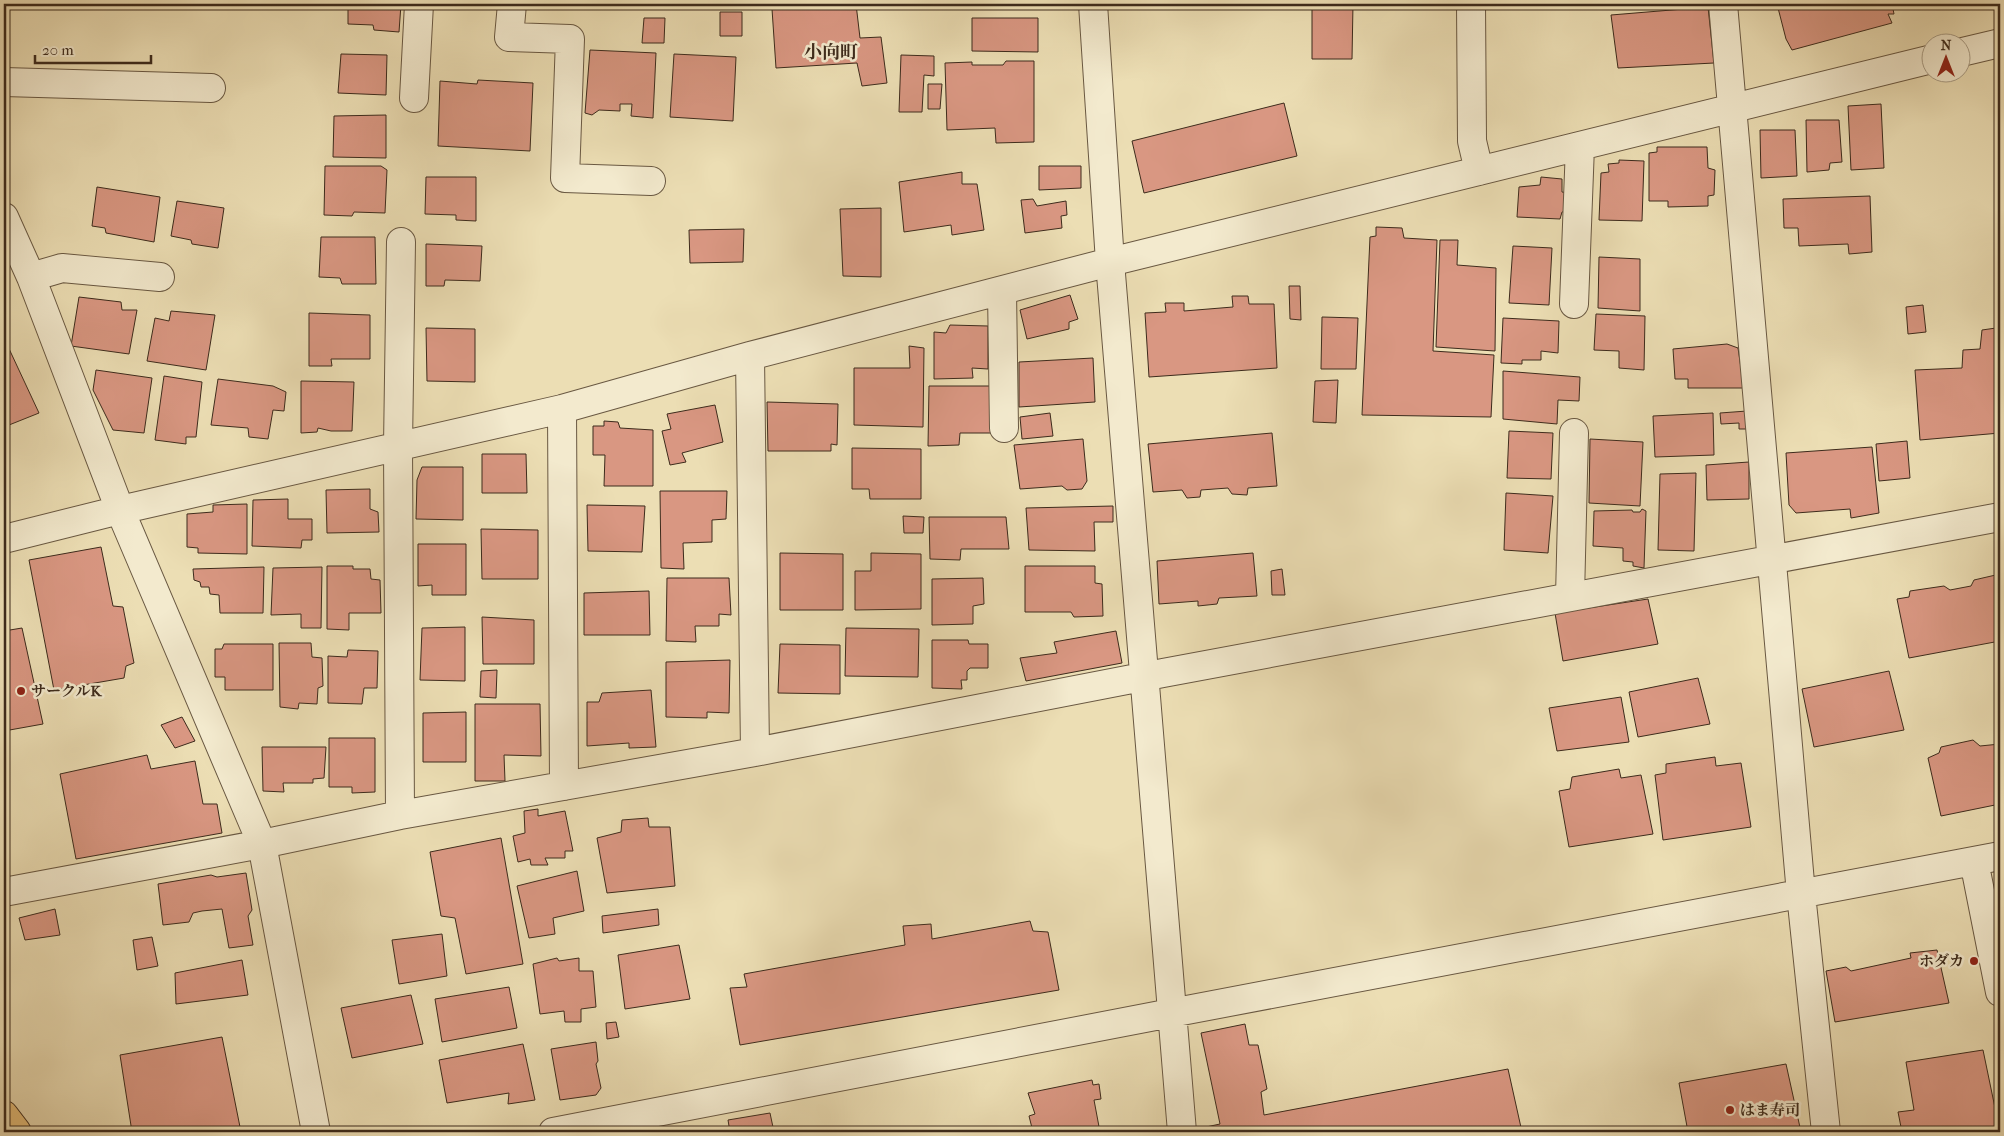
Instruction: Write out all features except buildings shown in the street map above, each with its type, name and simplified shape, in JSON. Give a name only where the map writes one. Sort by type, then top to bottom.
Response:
[{"type":"main road","points":[[4,1116],[17,1132]]},
{"type":"street","points":[[414,98],[419,4]]},
{"type":"street","points":[[512,4],[509,37],[570,39],[565,178],[651,180]]},
{"type":"street","points":[[1094,4],[1110,262],[1182,1132]]},
{"type":"street","points":[[1471,4],[1472,141],[1479,171]]},
{"type":"street","points":[[1723,4],[1801,894],[1826,1132]]},
{"type":"street","points":[[1972,49],[2000,42]]},
{"type":"street","points":[[4,539],[120,510],[562,409],[750,356],[1110,262],[1922,61]]},
{"type":"street","points":[[4,82],[211,88]]},
{"type":"street","points":[[1574,304],[1580,146]]},
{"type":"street","points":[[4,217],[31,277],[120,510],[262,844],[316,1132]]},
{"type":"street","points":[[400,815],[398,446],[401,242]]},
{"type":"street","points":[[31,277],[62,268],[160,277]]},
{"type":"street","points":[[1002,291],[1004,428]]},
{"type":"street","points":[[750,356],[755,752]]},
{"type":"street","points":[[562,409],[564,786]]},
{"type":"street","points":[[1570,597],[1574,433]]},
{"type":"street","points":[[4,892],[262,844],[400,815],[755,752],[1144,676],[2000,517]]},
{"type":"street","points":[[553,1132],[1987,859],[2000,992]]},
{"type":"place","name":"サークルK","points":[[21,691]]},
{"type":"place","name":"ホダカ","points":[[1974,961]]},
{"type":"place","name":"はま寿司","points":[[1730,1110]]},
{"type":"district","name":"小向町","points":[[831,52]]}]
